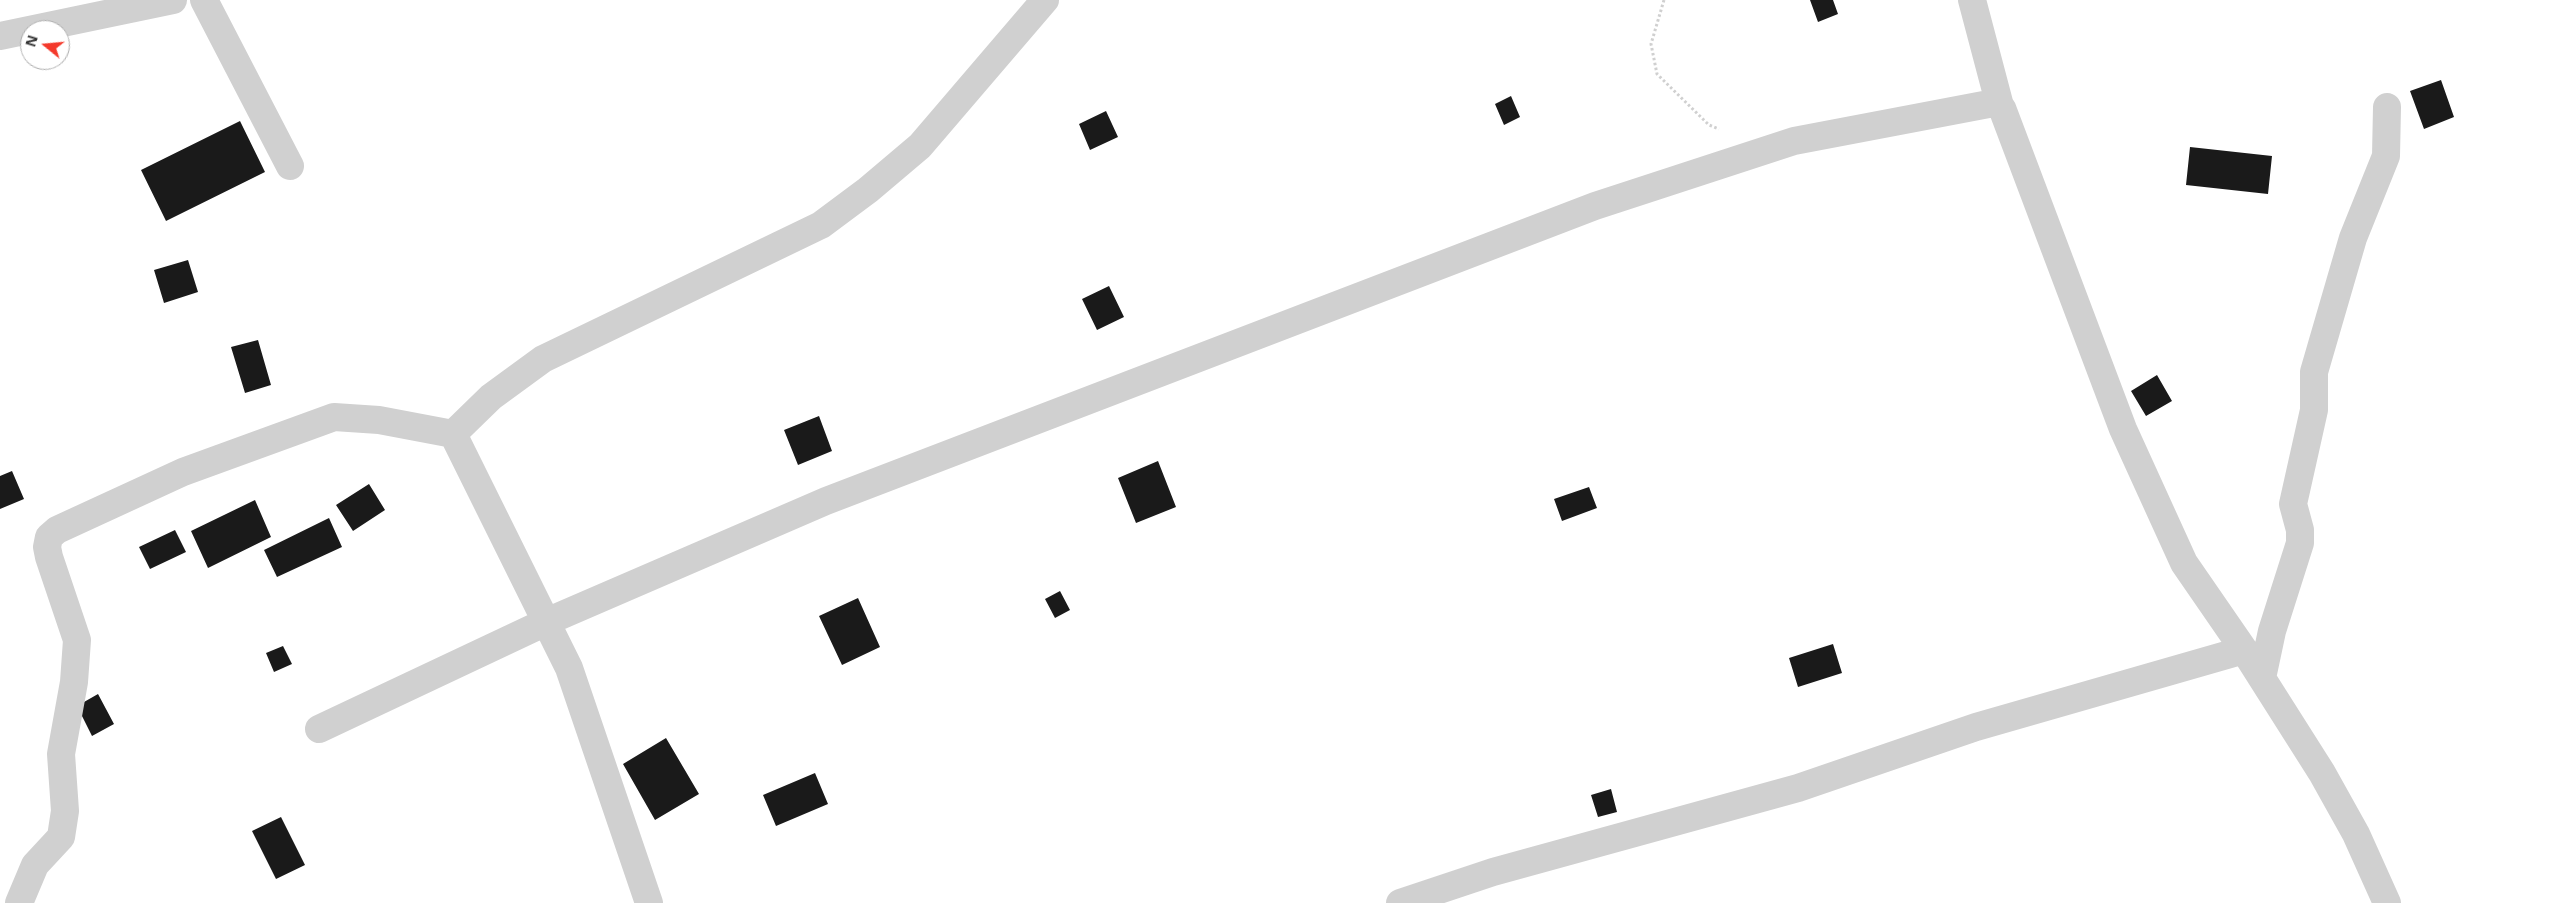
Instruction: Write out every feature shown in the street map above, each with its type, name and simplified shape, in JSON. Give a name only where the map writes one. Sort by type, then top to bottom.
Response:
[{"type":"street","points":[[0,36],[173,0]]},
{"type":"street","points":[[204,0],[290,166]]},
{"type":"street","points":[[453,434],[491,397],[543,358],[821,225],[868,190],[920,146],[1045,0]]},
{"type":"street","points":[[1972,0],[2000,106],[2122,429],[2184,562],[2244,650],[2322,773],[2356,834],[2387,903]]},
{"type":"street","points":[[319,729],[546,622],[835,497],[1595,206],[1794,141],[1989,104],[2000,106]]},
{"type":"street","points":[[2262,678],[2272,631],[2300,543],[2300,530],[2293,504],[2314,410],[2314,372],[2353,238],[2386,156],[2387,107]]},
{"type":"street","points":[[19,903],[36,865],[61,837],[65,811],[61,754],[74,682],[77,640],[49,556],[47,547],[49,536],[57,530],[183,472],[334,417],[379,420],[453,434]]},
{"type":"street","points":[[453,434],[568,668],[650,903]]},
{"type":"street","points":[[1400,903],[1493,872],[1798,788],[1976,727],[2244,650]]},
{"type":"path","points":[[1664,0],[1651,44],[1656,74],[1709,125],[1768,149]]},
{"type":"building","points":[[1810,0],[1833,0],[1838,14],[1818,22]]},
{"type":"building","points":[[2441,80],[2454,117],[2424,129],[2410,91]]},
{"type":"building","points":[[1511,96],[1520,117],[1504,125],[1495,104]]},
{"type":"building","points":[[1106,111],[1118,137],[1090,150],[1079,124]]},
{"type":"building","points":[[240,121],[265,172],[166,221],[141,170]]},
{"type":"building","points":[[2190,147],[2272,156],[2268,194],[2186,185]]},
{"type":"building","points":[[188,260],[198,292],[164,303],[154,270]]},
{"type":"building","points":[[1109,286],[1124,317],[1097,330],[1082,299]]},
{"type":"building","points":[[258,340],[271,385],[245,393],[231,347]]},
{"type":"building","points":[[2157,375],[2172,401],[2146,416],[2131,391]]},
{"type":"building","points":[[819,416],[832,451],[798,465],[784,430]]},
{"type":"building","points":[[1158,461],[1176,507],[1136,523],[1118,478]]},
{"type":"building","points":[[12,471],[24,499],[0,509],[0,476]]},
{"type":"building","points":[[369,484],[385,510],[353,531],[336,505]]},
{"type":"building","points":[[1589,487],[1597,508],[1562,521],[1554,499]]},
{"type":"building","points":[[255,500],[271,537],[208,568],[191,531]]},
{"type":"building","points":[[329,518],[342,547],[277,577],[264,550]]},
{"type":"building","points":[[175,530],[186,552],[150,569],[139,547]]},
{"type":"building","points":[[1060,591],[1070,610],[1055,618],[1045,599]]},
{"type":"building","points":[[858,598],[880,647],[842,665],[819,616]]},
{"type":"building","points":[[1833,644],[1842,673],[1798,687],[1789,658]]},
{"type":"building","points":[[283,646],[292,664],[274,672],[266,653]]},
{"type":"building","points":[[98,694],[114,724],[92,736],[77,706]]},
{"type":"building","points":[[666,738],[699,794],[655,820],[623,764]]},
{"type":"building","points":[[815,773],[828,804],[776,826],[763,795]]},
{"type":"building","points":[[1611,789],[1617,812],[1598,817],[1591,795]]},
{"type":"building","points":[[281,817],[305,865],[276,879],[252,831]]}]
